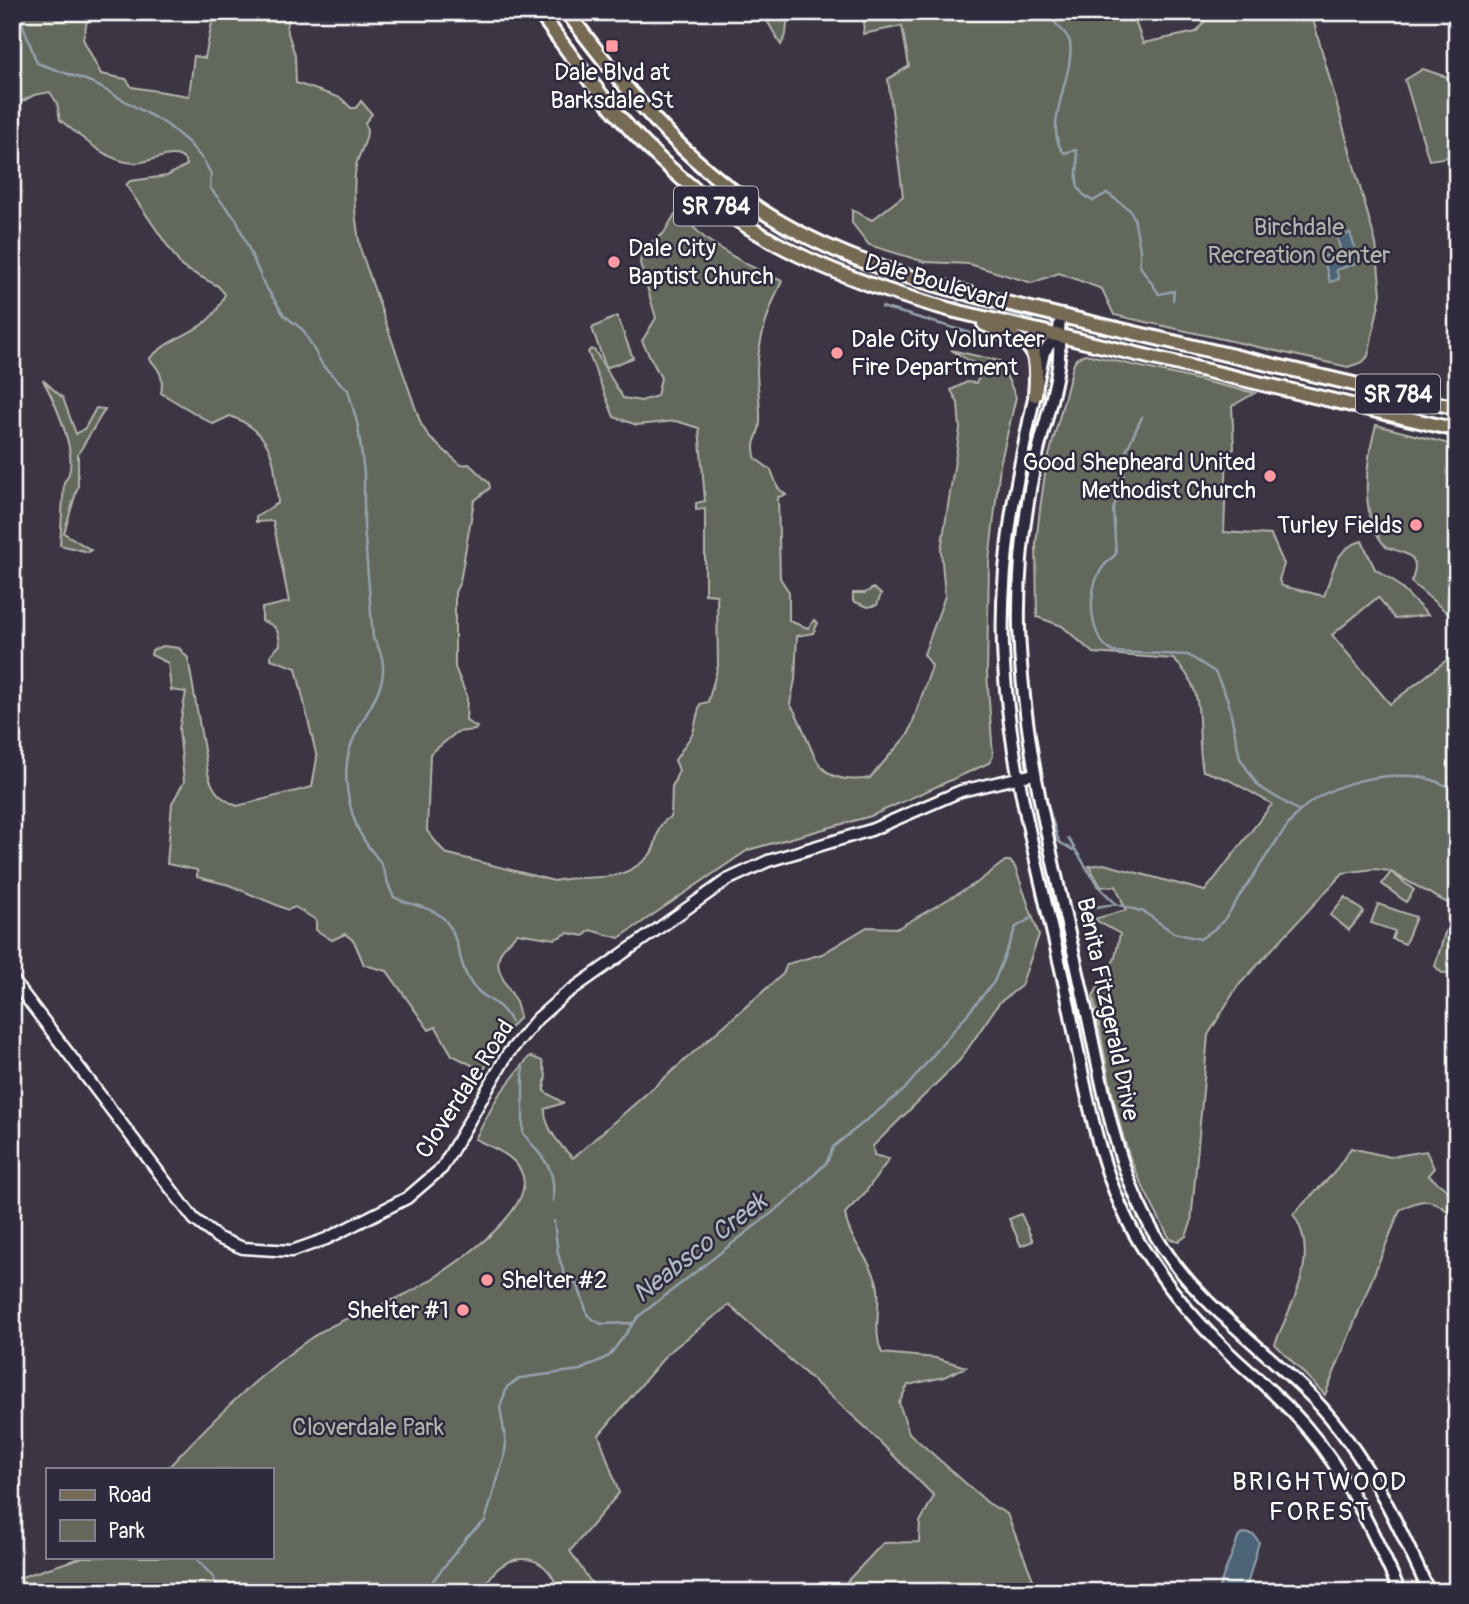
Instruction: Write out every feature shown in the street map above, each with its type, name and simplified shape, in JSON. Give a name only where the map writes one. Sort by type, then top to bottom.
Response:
[{"type":"main road","name":"Dale Boulevard","points":[[540,12],[629,128],[678,176],[728,214],[776,245],[822,268],[892,294],[955,311],[1457,430]]},
{"type":"main road","name":"Dale Boulevard","points":[[567,12],[652,120],[700,165],[763,212],[824,245],[890,271],[1061,315],[1457,408]]},
{"type":"main road","points":[[955,311],[1031,348],[1037,361],[1035,395]]},
{"type":"main road","name":"Benita Fitzgerald Drive","points":[[1061,315],[1056,336],[1059,357],[1033,471],[1021,580],[1021,664],[1034,774],[1111,1122],[1125,1171],[1146,1218],[1176,1267],[1205,1300],[1312,1397],[1345,1435],[1390,1507],[1430,1592]]},
{"type":"main road","name":"Benita Fitzgerald Drive","points":[[1056,336],[1044,352],[1012,505],[1004,592],[1003,649],[1018,777],[1095,1128],[1110,1182],[1127,1221],[1170,1288],[1199,1324],[1288,1407],[1321,1446],[1358,1503],[1400,1592]]},
{"type":"street","name":"Cloverdale Road","points":[[12,979],[194,1219],[218,1238],[243,1248],[292,1251],[326,1239],[420,1190],[442,1168],[507,1055],[529,1027],[564,996],[727,880],[768,861],[872,830],[961,791],[1034,774]]},
{"type":"green space","points":[[12,12],[79,12],[88,17],[83,39],[101,74],[126,79],[132,87],[189,96],[194,56],[205,58],[214,12],[292,12],[286,27],[295,55],[296,83],[341,98],[351,108],[356,108],[361,101],[372,114],[365,123],[367,133],[357,161],[354,187],[361,251],[421,424],[430,438],[461,465],[469,464],[489,483],[490,488],[474,501],[460,582],[455,592],[455,667],[467,697],[466,721],[477,727],[475,730],[457,732],[430,754],[427,831],[445,853],[554,881],[613,876],[636,867],[648,857],[661,825],[671,817],[672,787],[679,770],[675,760],[693,733],[700,704],[708,702],[718,666],[717,595],[705,594],[705,509],[696,510],[696,503],[705,501],[699,428],[676,421],[637,425],[614,417],[588,352],[591,349],[595,351],[623,398],[641,401],[657,396],[661,378],[642,341],[656,318],[640,263],[642,249],[664,233],[675,214],[726,252],[782,281],[768,313],[760,346],[757,369],[760,423],[754,453],[756,459],[771,470],[778,488],[786,495],[778,497],[780,578],[789,592],[789,621],[808,628],[814,620],[818,623],[813,633],[797,636],[795,680],[790,704],[816,759],[824,769],[835,776],[850,779],[870,778],[909,733],[932,666],[924,654],[945,596],[941,550],[960,429],[958,403],[951,390],[967,382],[976,383],[980,376],[975,364],[951,350],[1000,361],[1016,397],[1000,465],[989,562],[987,673],[993,756],[989,763],[871,816],[748,850],[619,938],[590,930],[584,936],[568,933],[555,939],[517,933],[502,950],[499,967],[515,1000],[519,1018],[504,1035],[479,1078],[472,1065],[452,1055],[436,1027],[429,1030],[387,971],[364,965],[354,941],[345,934],[332,940],[316,930],[316,920],[295,907],[288,910],[229,885],[197,877],[197,870],[167,864],[172,803],[184,782],[179,729],[186,692],[171,690],[168,663],[151,655],[152,650],[163,646],[179,648],[188,658],[208,773],[212,785],[222,797],[237,806],[312,787],[317,758],[296,668],[271,659],[271,654],[280,645],[279,635],[274,626],[262,621],[262,608],[289,602],[273,521],[256,522],[256,517],[278,503],[273,462],[264,440],[245,423],[230,416],[213,424],[161,393],[160,374],[149,359],[210,318],[225,294],[218,286],[182,267],[126,185],[130,181],[167,176],[187,165],[178,156],[164,156],[134,163],[124,162],[104,153],[60,120],[57,103],[50,92],[34,95],[12,107]]},
{"type":"green space","points":[[762,12],[788,12],[786,35],[781,45]]},
{"type":"green space","name":"Birchdale Recreation Center","points":[[865,12],[1132,12],[1143,43],[1196,32],[1212,12],[1311,12],[1376,244],[1381,294],[1368,356],[1363,362],[1348,367],[1114,315],[1102,289],[1059,273],[1032,283],[969,264],[925,262],[869,245],[852,223],[852,210],[872,220],[903,196],[888,79],[909,66],[902,26],[863,34]]},
{"type":"green space","points":[[1423,69],[1452,79],[1457,76],[1457,156],[1429,160],[1405,80]]},
{"type":"green space","points":[[617,316],[633,358],[606,368],[592,328]]},
{"type":"green space","points":[[1085,354],[1255,393],[1232,406],[1234,449],[1227,452],[1224,532],[1271,535],[1284,564],[1279,580],[1282,586],[1324,596],[1340,555],[1353,544],[1362,541],[1375,569],[1394,581],[1428,615],[1395,619],[1378,597],[1332,635],[1390,704],[1457,652],[1457,735],[1452,747],[1457,750],[1457,972],[1442,973],[1435,966],[1453,906],[1389,871],[1374,869],[1343,873],[1237,987],[1208,1035],[1191,1223],[1186,1236],[1179,1241],[1170,1239],[1143,1187],[1129,1155],[1118,1116],[1093,996],[1115,958],[1120,934],[1094,919],[1126,910],[1116,886],[1101,887],[1089,866],[1104,864],[1205,891],[1272,804],[1227,779],[1203,771],[1196,697],[1185,671],[1173,659],[1093,653],[1062,626],[1037,617],[1036,544],[1046,467],[1073,366],[1076,359]]},
{"type":"green space","points":[[43,380],[63,398],[76,434],[85,428],[96,408],[105,409],[78,454],[78,486],[64,533],[91,550],[88,552],[60,545],[64,482],[69,473],[69,447]]},
{"type":"green space","name":"Turley Fields","points":[[1376,425],[1457,446],[1457,621],[1411,582],[1414,560],[1386,547],[1371,520],[1367,471]]},
{"type":"green space","points":[[873,588],[881,594],[877,605],[868,607],[853,601],[853,593],[865,593]]},
{"type":"green space","name":"Cloverdale Park","points":[[1005,861],[1010,861],[1015,867],[1039,935],[1021,986],[999,1003],[960,1060],[873,1146],[874,1155],[889,1159],[864,1194],[845,1213],[853,1238],[875,1277],[878,1334],[882,1353],[936,1358],[966,1367],[944,1377],[908,1385],[899,1403],[909,1433],[988,1503],[1007,1514],[1038,1592],[837,1592],[883,1543],[919,1542],[920,1522],[934,1496],[864,1426],[729,1305],[667,1354],[599,1435],[619,1493],[570,1551],[592,1584],[614,1592],[558,1592],[553,1577],[544,1567],[534,1561],[522,1559],[510,1561],[499,1568],[490,1578],[484,1592],[12,1592],[12,1580],[80,1558],[273,1558],[273,1468],[168,1468],[234,1401],[308,1340],[343,1320],[404,1295],[437,1276],[498,1228],[513,1210],[522,1193],[523,1177],[516,1163],[510,1158],[475,1139],[498,1096],[530,1056],[542,1061],[546,1075],[544,1091],[563,1103],[545,1109],[545,1116],[554,1136],[573,1158],[783,974],[787,964],[822,954],[867,927],[898,928],[978,882]]},
{"type":"green space","points":[[1391,872],[1414,890],[1406,902],[1382,884]]},
{"type":"green space","points":[[1345,897],[1364,912],[1349,930],[1330,915]]},
{"type":"green space","points":[[1378,904],[1416,917],[1405,944],[1392,939],[1395,931],[1371,923]]},
{"type":"green space","points":[[1351,1148],[1390,1157],[1426,1151],[1434,1168],[1428,1175],[1457,1198],[1457,1219],[1430,1201],[1417,1202],[1400,1210],[1325,1395],[1275,1344],[1301,1279],[1304,1263],[1305,1246],[1293,1214],[1333,1174]]},
{"type":"green space","points":[[1021,1214],[1033,1241],[1021,1246],[1009,1219]]},
{"type":"water","points":[[1350,233],[1360,262],[1336,270],[1339,279],[1330,282],[1323,257],[1341,251],[1337,238]]},
{"type":"water","points":[[1245,1533],[1254,1535],[1259,1542],[1245,1592],[1217,1592],[1239,1536]]},
{"type":"waterway","points":[[18,12],[37,63],[91,82],[166,124],[188,142],[211,174],[210,188],[236,219],[264,284],[284,315],[303,330],[323,366],[348,390],[358,426],[364,473],[364,526],[373,638],[381,655],[383,670],[380,686],[351,746],[347,762],[352,813],[359,832],[380,862],[394,897],[433,911],[444,919],[454,936],[470,981],[481,994],[503,1010],[511,1022]]},
{"type":"waterway","points":[[1095,12],[1064,14],[1054,21],[1070,43],[1068,70],[1057,115],[1058,142],[1064,153],[1076,150],[1077,184],[1085,195],[1093,201],[1107,193],[1130,210],[1140,249],[1140,266],[1159,294],[1174,291],[1173,300]]},
{"type":"waterway","points":[[709,185],[788,237]]},
{"type":"waterway","points":[[956,295],[961,300],[1033,319]]},
{"type":"waterway","points":[[953,303],[961,300]]},
{"type":"waterway","points":[[882,307],[1019,347]]},
{"type":"waterway","points":[[1142,417],[1126,451],[1123,483],[1113,509],[1116,554],[1102,568],[1093,591],[1092,614],[1099,637],[1113,652],[1188,655],[1215,672],[1228,700],[1240,758],[1258,786],[1299,811]]},
{"type":"waterway","name":"Neabsco Creek","points":[[1082,909],[1116,904],[1144,912],[1174,933],[1200,939],[1227,916],[1272,847],[1295,816],[1313,800],[1358,781],[1390,776],[1422,777],[1457,790]]},
{"type":"waterway","points":[[1045,796],[1059,842],[1073,850]]},
{"type":"waterway","points":[[1068,838],[1098,886],[1115,903]]},
{"type":"waterway","name":"Neabsco Creek","points":[[424,1592],[468,1536],[485,1521],[504,1458],[506,1444],[500,1407],[507,1387],[520,1378],[580,1370],[609,1356],[639,1316],[792,1197],[827,1162],[833,1147],[904,1090],[994,982],[1016,927],[1033,917]]},
{"type":"waterway","points":[[523,1067],[523,1133],[547,1163],[552,1179],[553,1201]]},
{"type":"waterway","points":[[554,1221],[558,1254],[564,1273],[578,1286],[588,1316],[601,1324],[632,1323]]},
{"type":"waterway","points":[[196,1558],[213,1577],[219,1592]]},
{"type":"place","name":"Dale Blvd at Barksdale St","points":[[612,46]]},
{"type":"place","name":"Dale City Baptist Church","points":[[614,262]]},
{"type":"place","name":"Dale City Volunteer Fire Department","points":[[837,353]]},
{"type":"place","name":"Good Shepheard United Methodist Church","points":[[1270,476]]},
{"type":"place","name":"Turley Fields","points":[[1416,525]]},
{"type":"place","name":"Shelter #2","points":[[487,1280]]},
{"type":"place","name":"Shelter #1","points":[[463,1310]]},
{"type":"district","name":"BRIGHTWOOD FOREST","points":[[1320,1497]]}]
